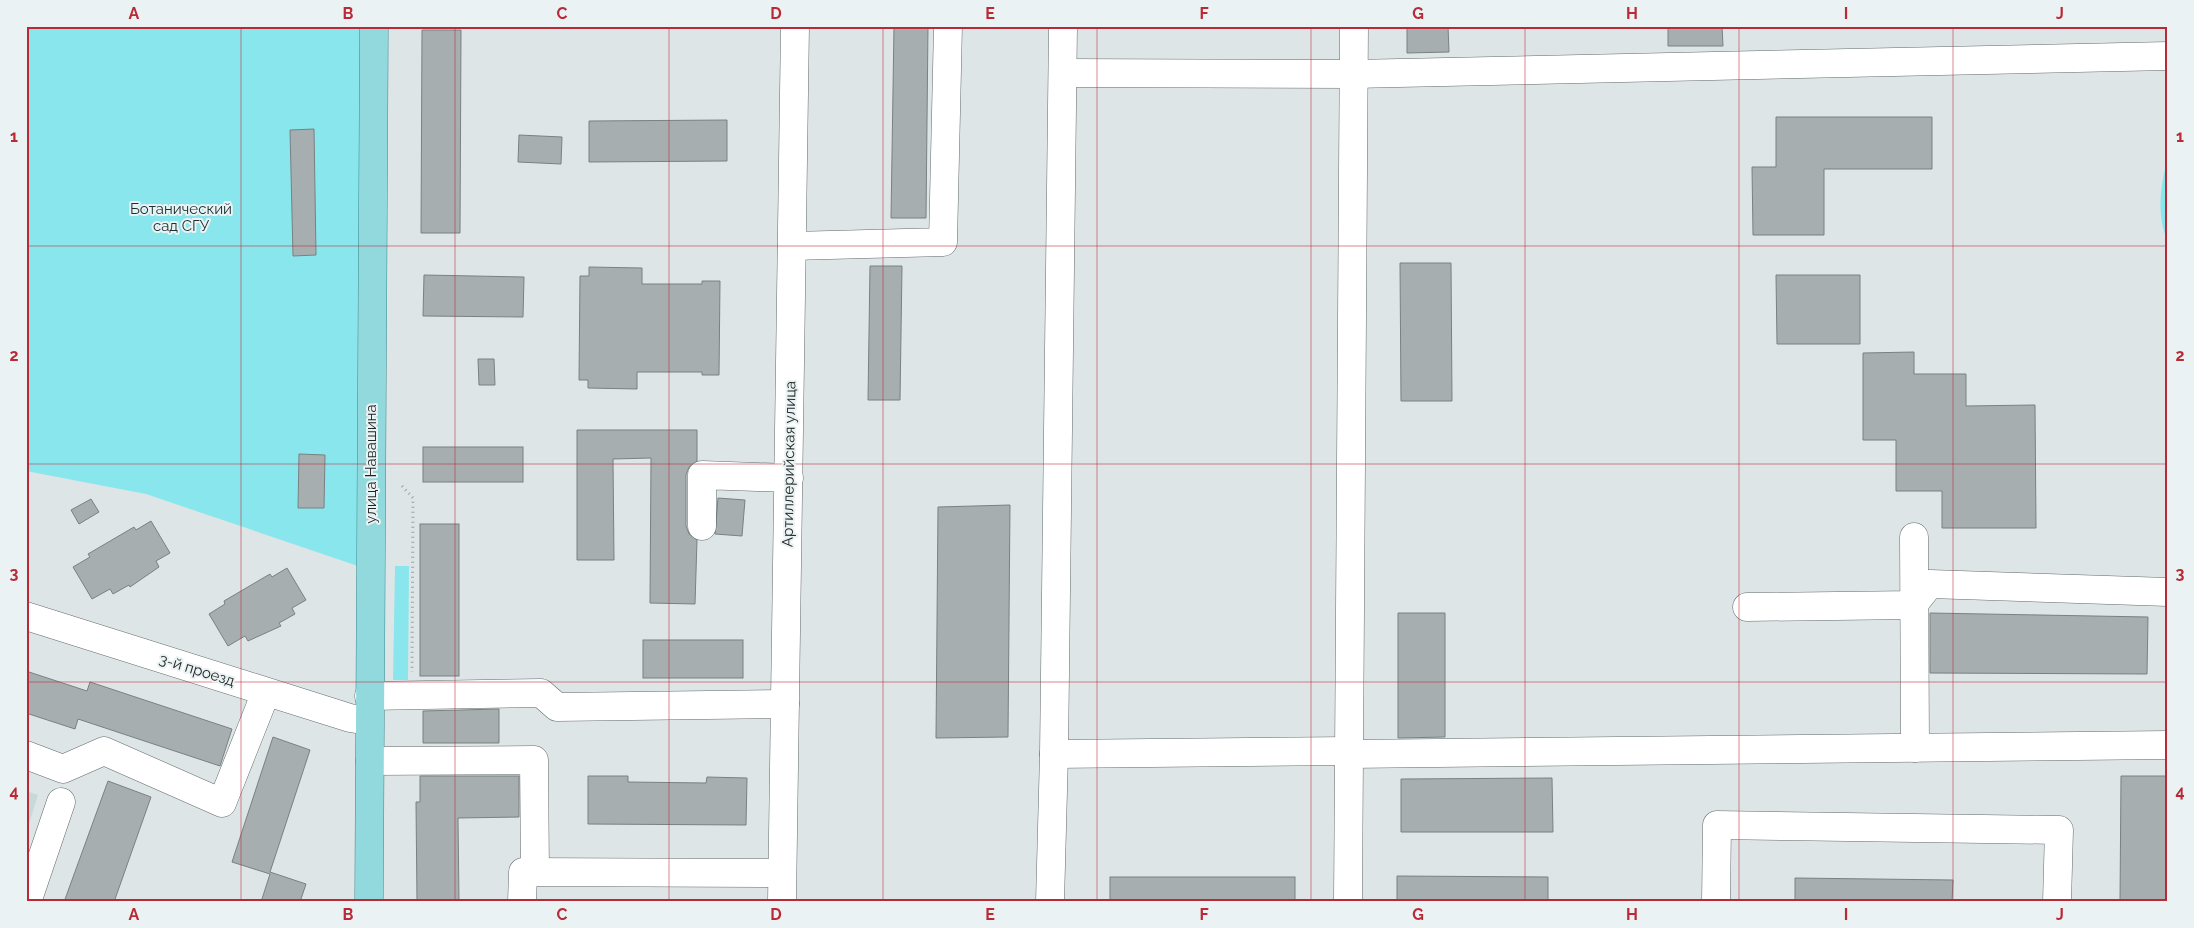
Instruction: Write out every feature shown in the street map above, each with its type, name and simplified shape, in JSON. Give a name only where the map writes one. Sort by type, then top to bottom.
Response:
[{"type":"main road","name":"улица Навашина","points":[[369,902],[374,26]]},
{"type":"street","name":"Артиллерийская улица","points":[[782,902],[795,26]]},
{"type":"street","points":[[792,246],[943,242],[948,26]]},
{"type":"street","points":[[1050,902],[1054,754],[1063,26]]},
{"type":"street","points":[[1348,902],[1354,26]]},
{"type":"street","points":[[1063,73],[1353,74],[2168,56]]},
{"type":"street","points":[[702,526],[702,475],[789,478]]},
{"type":"street","points":[[1914,537],[1915,748]]},
{"type":"street","points":[[1913,606],[1930,584],[2168,592]]},
{"type":"street","points":[[1747,607],[1913,606]]},
{"type":"street","name":"3-й проезд","points":[[26,616],[350,718],[369,708],[540,693],[557,707],[785,704]]},
{"type":"street","points":[[26,754],[63,769],[104,751],[222,803],[266,692]]},
{"type":"street","points":[[1054,754],[2168,745]]},
{"type":"street","points":[[370,761],[534,760],[535,872]]},
{"type":"street","points":[[27,902],[61,802]]},
{"type":"street","points":[[1716,902],[1717,825],[2059,830],[2057,902]]},
{"type":"street","points":[[522,902],[522,872],[782,873]]},
{"type":"path","points":[[402,486],[413,498],[412,675]]},
{"type":"shaded area","points":[[26,791],[38,795],[26,833]]},
{"type":"green space","name":"Ботанический сад СГУ","points":[[26,26],[362,26],[358,566],[146,494],[26,471]]},
{"type":"green space","points":[[2168,158],[2168,242],[2162,222],[2160,200]]},
{"type":"green space","points":[[395,566],[409,566],[408,680],[393,680]]},
{"type":"building","points":[[894,26],[928,26],[926,218],[891,218]]},
{"type":"building","points":[[1407,26],[1448,26],[1449,52],[1407,53]]},
{"type":"building","points":[[1668,26],[1722,26],[1723,46],[1668,46]]},
{"type":"building","points":[[422,30],[461,30],[460,233],[421,233]]},
{"type":"building","points":[[1776,117],[1932,117],[1932,169],[1824,169],[1824,235],[1753,235],[1752,167],[1776,167]]},
{"type":"building","points":[[727,120],[727,161],[589,162],[589,121]]},
{"type":"building","points":[[314,129],[316,255],[293,256],[290,130]]},
{"type":"building","points":[[519,135],[562,137],[561,164],[518,162]]},
{"type":"building","points":[[1400,263],[1451,263],[1452,401],[1401,401]]},
{"type":"building","points":[[870,266],[902,266],[900,400],[868,400]]},
{"type":"building","points":[[589,267],[642,268],[642,284],[702,284],[702,281],[720,281],[719,375],[702,375],[702,372],[637,372],[637,389],[588,388],[588,380],[579,380],[580,276],[589,276]]},
{"type":"building","points":[[424,275],[524,277],[523,317],[423,316]]},
{"type":"building","points":[[1776,275],[1860,275],[1860,344],[1777,344]]},
{"type":"building","points":[[1914,352],[1914,374],[1966,374],[1966,406],[2035,405],[2036,528],[1942,528],[1942,491],[1896,491],[1896,440],[1863,440],[1863,353]]},
{"type":"building","points":[[478,359],[494,359],[495,385],[479,385]]},
{"type":"building","points":[[577,430],[697,430],[697,461],[689,467],[686,475],[686,526],[689,534],[697,540],[695,604],[650,603],[651,458],[613,459],[614,560],[577,560]]},
{"type":"building","points":[[423,447],[523,447],[523,482],[423,482]]},
{"type":"building","points":[[299,454],[325,455],[324,508],[298,508]]},
{"type":"building","points":[[718,498],[745,500],[742,536],[715,534]]},
{"type":"building","points":[[91,499],[99,512],[79,524],[71,510]]},
{"type":"building","points":[[1010,505],[1008,737],[936,738],[938,507]]},
{"type":"building","points":[[151,521],[170,553],[156,561],[159,567],[130,587],[129,585],[113,594],[110,589],[92,599],[73,567],[90,557],[88,554],[134,527],[136,530]]},
{"type":"building","points":[[420,524],[459,524],[459,676],[420,676]]},
{"type":"building","points":[[287,568],[306,600],[292,608],[295,614],[279,623],[281,626],[248,641],[245,636],[228,646],[209,614],[225,604],[224,601],[270,574],[272,577]]},
{"type":"building","points":[[1398,613],[1445,613],[1445,737],[1398,738]]},
{"type":"building","points":[[1930,613],[2148,617],[2147,674],[1930,673]]},
{"type":"building","points":[[643,640],[743,640],[743,678],[643,678]]},
{"type":"building","points":[[26,671],[87,691],[90,682],[232,729],[220,766],[78,719],[75,729],[26,713]]},
{"type":"building","points":[[499,709],[499,743],[423,743],[423,711]]},
{"type":"building","points":[[273,737],[310,750],[270,872],[306,884],[300,902],[261,902],[270,874],[232,862]]},
{"type":"building","points":[[420,776],[519,776],[519,817],[458,818],[459,902],[417,902],[416,802],[420,802]]},
{"type":"building","points":[[588,776],[628,776],[628,782],[706,783],[707,777],[747,778],[746,825],[588,824]]},
{"type":"building","points":[[2121,776],[2168,776],[2168,902],[2120,902]]},
{"type":"building","points":[[1552,778],[1553,832],[1401,832],[1401,779]]},
{"type":"building","points":[[108,781],[151,797],[114,902],[64,902]]},
{"type":"building","points":[[1397,876],[1548,877],[1548,902],[1397,902]]},
{"type":"building","points":[[1110,877],[1295,877],[1295,902],[1110,902]]},
{"type":"building","points":[[1795,878],[1953,880],[1952,902],[1795,902]]}]
